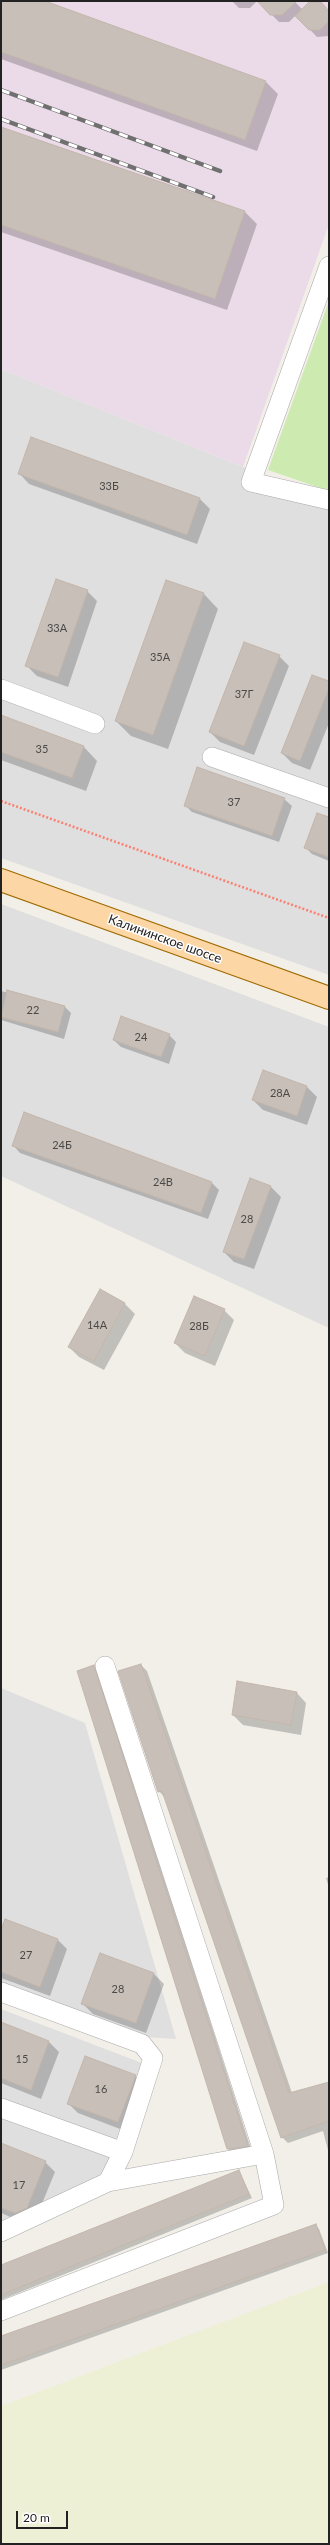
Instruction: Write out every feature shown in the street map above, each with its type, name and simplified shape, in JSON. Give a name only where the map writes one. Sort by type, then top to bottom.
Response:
[{"type":"main road","name":"Калининское шоссе","points":[[1,880],[329,998]]},
{"type":"street","points":[[329,266],[251,482],[329,500]]},
{"type":"street","points":[[1,689],[95,724]]},
{"type":"street","points":[[212,757],[329,798]]},
{"type":"street","points":[[1,2311],[274,2205],[264,2154],[105,1666]]},
{"type":"street","points":[[1,1992],[142,2044],[152,2058],[123,2152],[108,2182]]},
{"type":"street","points":[[1,2108],[123,2152]]},
{"type":"street","points":[[1,2232],[108,2182],[264,2154]]},
{"type":"path","points":[[1,801],[329,918]]},
{"type":"shaded area","points":[[1,1],[329,1],[329,224],[243,467],[1,369]]},
{"type":"shaded area","points":[[1,369],[243,467],[329,499],[329,975],[1,858]]},
{"type":"shaded area","points":[[1,904],[329,1027],[329,1328],[1,1176]]},
{"type":"shaded area","points":[[1,1688],[85,1723],[176,2039],[146,2037],[1,1982]]},
{"type":"shaded area","points":[[1,2009],[147,2065],[112,2159],[89,2191],[1,2229]]},
{"type":"green space","points":[[329,301],[329,491],[268,470]]},
{"type":"green space","points":[[329,2282],[329,2544],[1,2544],[1,2406]]},
{"type":"building","points":[[1,1],[45,1],[266,81],[245,140],[1,52]]},
{"type":"building","points":[[257,1],[297,1],[282,15],[270,15]]},
{"type":"building","points":[[309,2],[321,2],[329,11],[328,22],[320,30],[309,30],[295,16]]},
{"type":"building","points":[[1,127],[245,211],[215,299],[1,225]]},
{"type":"building","points":[[31,437],[200,498],[187,535],[18,474]]},
{"type":"building","points":[[56,579],[88,590],[58,677],[25,666]]},
{"type":"building","points":[[166,580],[204,593],[153,735],[115,721]]},
{"type":"building","points":[[244,642],[280,655],[244,746],[209,732]]},
{"type":"building","points":[[312,675],[329,681],[329,688],[300,761],[281,753]]},
{"type":"building","points":[[1,715],[84,746],[72,778],[1,752]]},
{"type":"building","points":[[197,767],[285,798],[272,836],[184,806]]},
{"type":"building","points":[[317,813],[329,817],[329,857],[304,848]]},
{"type":"building","points":[[7,990],[65,1006],[58,1032],[1,1017]]},
{"type":"building","points":[[121,1016],[170,1034],[161,1057],[113,1040]]},
{"type":"building","points":[[263,1070],[307,1086],[297,1116],[252,1100]]},
{"type":"building","points":[[24,1112],[212,1182],[201,1213],[12,1146]]},
{"type":"building","points":[[250,1178],[271,1186],[244,1259],[223,1252]]},
{"type":"building","points":[[100,1289],[125,1303],[94,1361],[68,1347]]},
{"type":"building","points":[[194,1296],[225,1309],[205,1356],[174,1343]]},
{"type":"building","points":[[141,1664],[289,2093],[329,2082],[329,2121],[281,2138],[162,1791],[158,1792],[118,1671]]},
{"type":"building","points":[[94,1665],[248,2146],[227,2149],[77,1671]]},
{"type":"building","points":[[237,1681],[297,1692],[291,1725],[232,1715]]},
{"type":"building","points":[[5,1919],[58,1939],[40,1987],[1,1972],[1,1930]]},
{"type":"building","points":[[100,1953],[154,1973],[136,2023],[81,2004]]},
{"type":"building","points":[[1,2022],[49,2041],[31,2090],[1,2078]]},
{"type":"building","points":[[85,2056],[136,2075],[118,2122],[67,2104]]},
{"type":"building","points":[[1,2143],[46,2161],[27,2208],[15,2213],[1,2208]]},
{"type":"building","points":[[239,2170],[249,2194],[1,2295],[1,2265]]},
{"type":"building","points":[[316,2224],[325,2250],[1,2365],[1,2336]]},
{"type":"railway","points":[[1,90],[220,171]]},
{"type":"railway","points":[[1,119],[213,197]]}]
